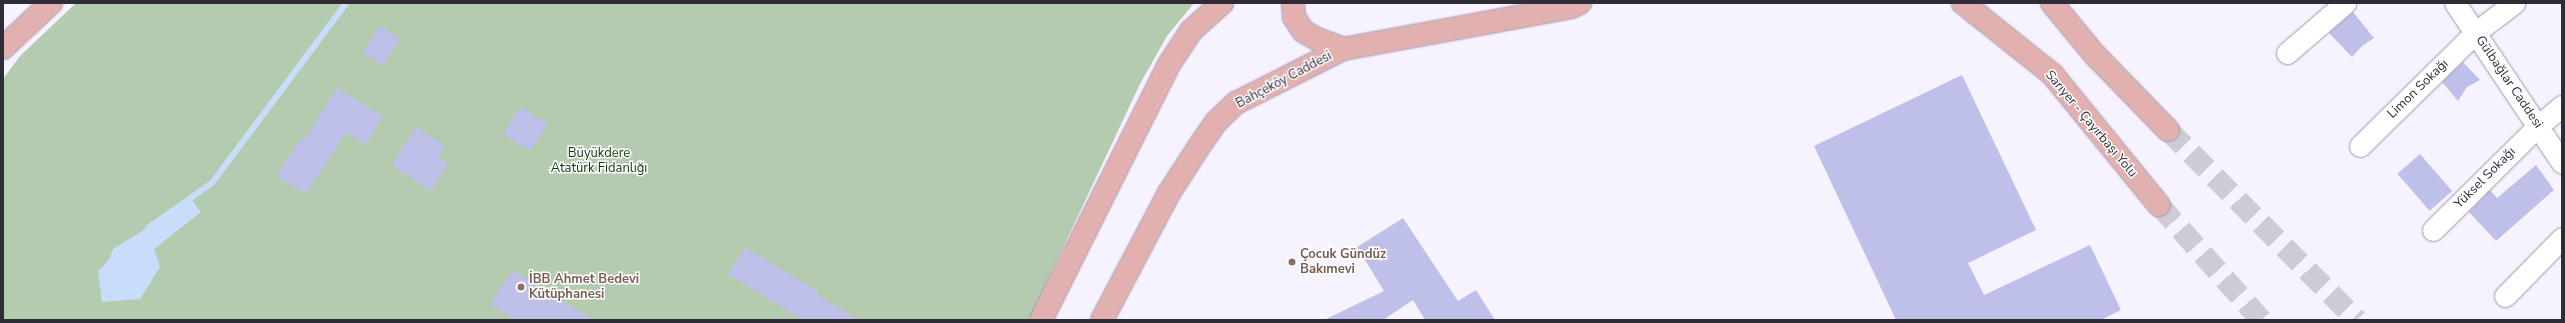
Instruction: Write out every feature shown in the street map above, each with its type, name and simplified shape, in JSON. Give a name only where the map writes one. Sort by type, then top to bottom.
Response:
[{"type":"main road","points":[[3,48],[51,3]]},
{"type":"main road","points":[[1041,320],[1168,66],[1191,31],[1222,3]]},
{"type":"main road","points":[[1293,3],[1294,17],[1303,31],[1315,38],[1343,49]]},
{"type":"main road","name":"Bahçeköy Caddesi","points":[[1102,320],[1169,193],[1216,122],[1236,103],[1343,49],[1571,7],[1580,3]]},
{"type":"main road","name":"Sarıyer - Çayırbaşı Yolu","points":[[1963,3],[2052,74],[2159,205]]},
{"type":"main road","points":[[2052,3],[2094,54],[2168,130]]},
{"type":"street","points":[[2287,53],[2345,3]]},
{"type":"street","name":"Gülbağlar Caddesi","points":[[2455,3],[2476,32],[2562,163]]},
{"type":"street","name":"Limon Sokağı","points":[[2360,146],[2476,32],[2514,3]]},
{"type":"street","name":"Yüksel Sokağı","points":[[2433,230],[2538,126],[2562,106]]},
{"type":"street","points":[[2505,296],[2562,238]]},
{"type":"green space","name":"Büyükdere Atatürk Fidanlığı","points":[[76,3],[1194,3],[1167,36],[1140,84],[1029,320],[3,320],[3,79],[20,56]]},
{"type":"water","points":[[192,200],[201,212],[154,249],[160,267],[140,299],[102,302],[98,271],[108,261],[113,249]]},
{"type":"building","points":[[2353,12],[2374,38],[2362,46],[2352,57],[2329,33]]},
{"type":"building","points":[[380,26],[400,39],[383,66],[363,53]]},
{"type":"building","points":[[2463,62],[2480,80],[2467,87],[2458,101],[2442,82]]},
{"type":"building","points":[[1962,75],[2036,230],[1968,263],[1984,295],[2090,245],[2121,310],[2101,320],[1896,320],[1814,146]]},
{"type":"building","points":[[337,88],[383,116],[366,144],[346,132],[306,194],[276,176],[302,137],[305,139]]},
{"type":"building","points":[[521,107],[548,125],[530,151],[503,134]]},
{"type":"building","points":[[416,127],[445,146],[438,157],[448,164],[431,191],[392,165]]},
{"type":"building","points":[[2420,154],[2452,191],[2430,211],[2397,174]]},
{"type":"building","points":[[2536,165],[2554,190],[2496,241],[2469,212],[2490,190],[2497,198]]},
{"type":"building","points":[[1403,218],[1458,301],[1476,290],[1495,320],[1425,320],[1413,300],[1383,320],[1324,320],[1384,291],[1357,247]]},
{"type":"building","points":[[745,247],[818,292],[817,295],[858,320],[803,320],[728,274]]},
{"type":"building","name":"İBB Ahmet Bedevi Kütüphanesi","points":[[513,270],[593,320],[516,320],[490,304]]},
{"type":"waterway","points":[[148,228],[212,183],[346,3]]},
{"type":"tunnel","points":[[2168,130],[2357,320]]},
{"type":"tunnel","points":[[2159,205],[2261,320]]},
{"type":"place","name":"Çocuk Gündüz Bakımevi","points":[[1292,262]]},
{"type":"place","name":"İBB Ahmet Bedevi Kütüphanesi","points":[[521,287]]}]
